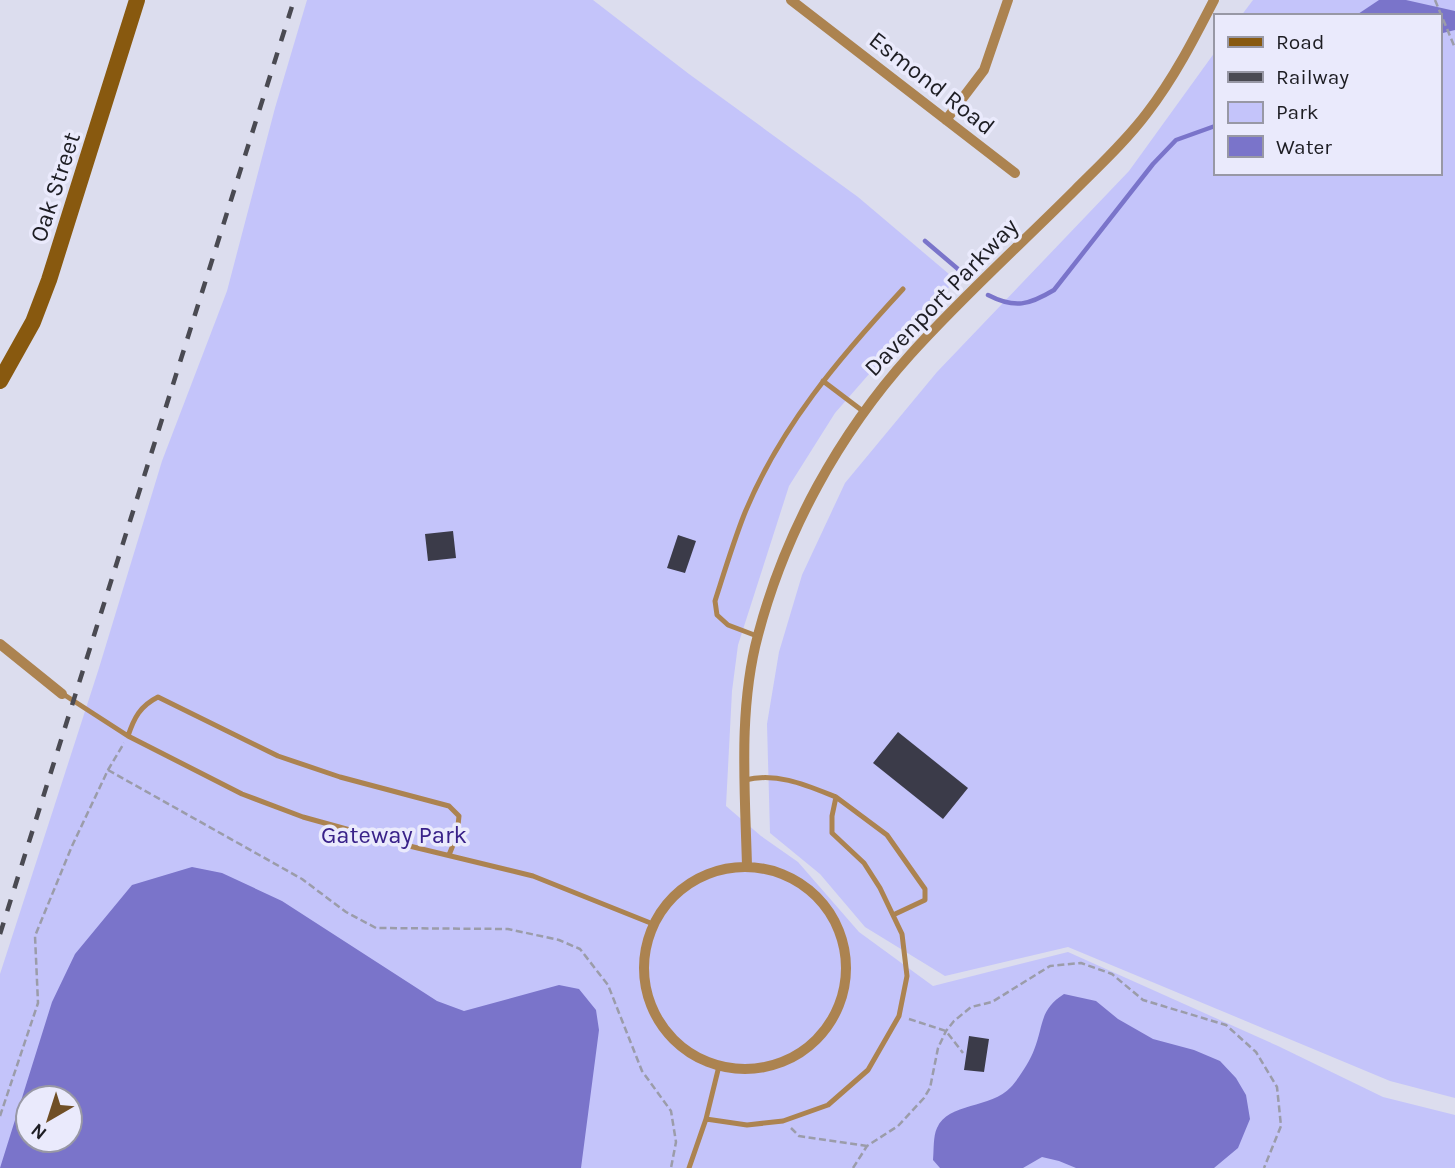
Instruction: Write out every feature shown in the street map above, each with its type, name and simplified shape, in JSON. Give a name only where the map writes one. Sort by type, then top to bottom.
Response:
[{"type":"street","name":"Oak Street","points":[[0,380],[33,322],[49,280],[137,0]]},
{"type":"street","points":[[946,120],[984,70],[1008,0]]},
{"type":"street","name":"Davenport Parkway","points":[[747,866],[746,709],[757,636],[801,517],[835,455],[864,412],[911,354],[1147,114],[1184,59],[1214,0]]},
{"type":"street","name":"Esmond Road","points":[[793,1],[1015,173]]},
{"type":"street","points":[[0,644],[62,694]]},
{"type":"street","points":[[747,866],[771,870],[794,879],[814,894],[830,912],[840,934],[846,958],[845,982],[839,1006],[827,1027],[811,1045],[790,1059],[768,1067],[743,1069],[719,1066],[692,1054],[669,1035],[653,1010],[644,982],[644,952],[653,924],[665,904],[682,888],[724,869],[747,866]]},
{"type":"lane","points":[[757,636],[728,625],[717,615],[715,601],[744,515],[768,465],[802,409],[856,340],[903,289]]},
{"type":"lane","points":[[823,381],[864,412]]},
{"type":"lane","points":[[62,694],[128,736],[242,794],[303,817],[533,876],[653,924]]},
{"type":"lane","points":[[128,736],[133,720],[145,703],[158,697],[278,756],[340,777],[449,806],[459,816],[457,835],[449,855]]},
{"type":"lane","points":[[745,779],[758,776],[779,777],[804,784],[836,797],[887,835],[925,889],[925,900],[893,915]]},
{"type":"lane","points":[[706,1119],[747,1125],[783,1121],[828,1105],[869,1070],[899,1016],[907,976],[902,934],[880,888],[864,863],[832,833],[836,797]]},
{"type":"lane","points":[[689,1168],[706,1119],[719,1066]]},
{"type":"path","points":[[1441,14],[1455,48]]},
{"type":"path","points":[[0,1116],[38,1003],[35,936],[72,846],[108,770],[128,736]]},
{"type":"path","points":[[108,770],[302,879],[346,912],[376,928],[508,929],[559,940],[580,949],[608,985],[642,1071],[671,1111],[676,1142],[671,1168]]},
{"type":"path","points":[[853,1168],[867,1146],[898,1126],[924,1098],[930,1088],[938,1048],[946,1031],[971,1007],[992,1002],[1050,967],[1081,963],[1112,974],[1143,1000],[1226,1025],[1256,1052],[1277,1087],[1281,1126],[1264,1168]]},
{"type":"path","points":[[899,1016],[946,1031],[963,1053]]},
{"type":"path","points":[[783,1121],[799,1136],[867,1146]]},
{"type":"green space","name":"Gateway Park","points":[[307,0],[593,0],[689,74],[858,197],[956,280],[904,334],[835,413],[789,486],[738,645],[732,691],[726,806],[761,836],[798,862],[859,932],[933,986],[1068,952],[1278,1046],[1383,1097],[1455,1115],[1455,1168],[0,1168],[0,974],[99,668],[162,461],[227,291],[275,108]]},
{"type":"green space","points":[[1253,0],[1455,0],[1455,1098],[1390,1081],[1068,947],[945,976],[865,927],[820,874],[770,833],[767,724],[779,652],[802,575],[845,483],[937,372],[1129,171],[1214,53],[1214,175],[1441,175],[1441,14],[1242,14]]},
{"type":"water","points":[[1379,0],[1406,0],[1455,11],[1455,30],[1441,34],[1441,14],[1358,14]]},
{"type":"water","points":[[192,867],[222,873],[282,901],[437,1001],[464,1011],[559,985],[579,989],[596,1010],[599,1030],[581,1168],[0,1168],[14,1123],[14,1154],[84,1154],[84,1084],[26,1084],[52,1002],[75,954],[132,885]]},
{"type":"water","points":[[1064,994],[1096,1001],[1118,1019],[1153,1039],[1194,1050],[1220,1061],[1236,1078],[1246,1095],[1250,1119],[1238,1148],[1214,1168],[1076,1168],[1042,1157],[1023,1168],[940,1168],[933,1160],[937,1128],[950,1114],[993,1099],[1011,1087],[1032,1054],[1046,1012]]},
{"type":"building","points":[[453,531],[456,558],[428,561],[425,534]]},
{"type":"building","points":[[678,535],[696,541],[685,573],[667,568]]},
{"type":"building","points":[[898,732],[968,788],[943,819],[873,763]]},
{"type":"building","points":[[969,1036],[989,1039],[984,1072],[964,1070]]},
{"type":"waterway","points":[[988,295],[1014,304],[1029,302],[1054,290],[1153,164],[1176,140],[1214,126]]},
{"type":"waterway","points":[[925,241],[965,275]]},
{"type":"railway","points":[[0,934],[294,0]]}]
